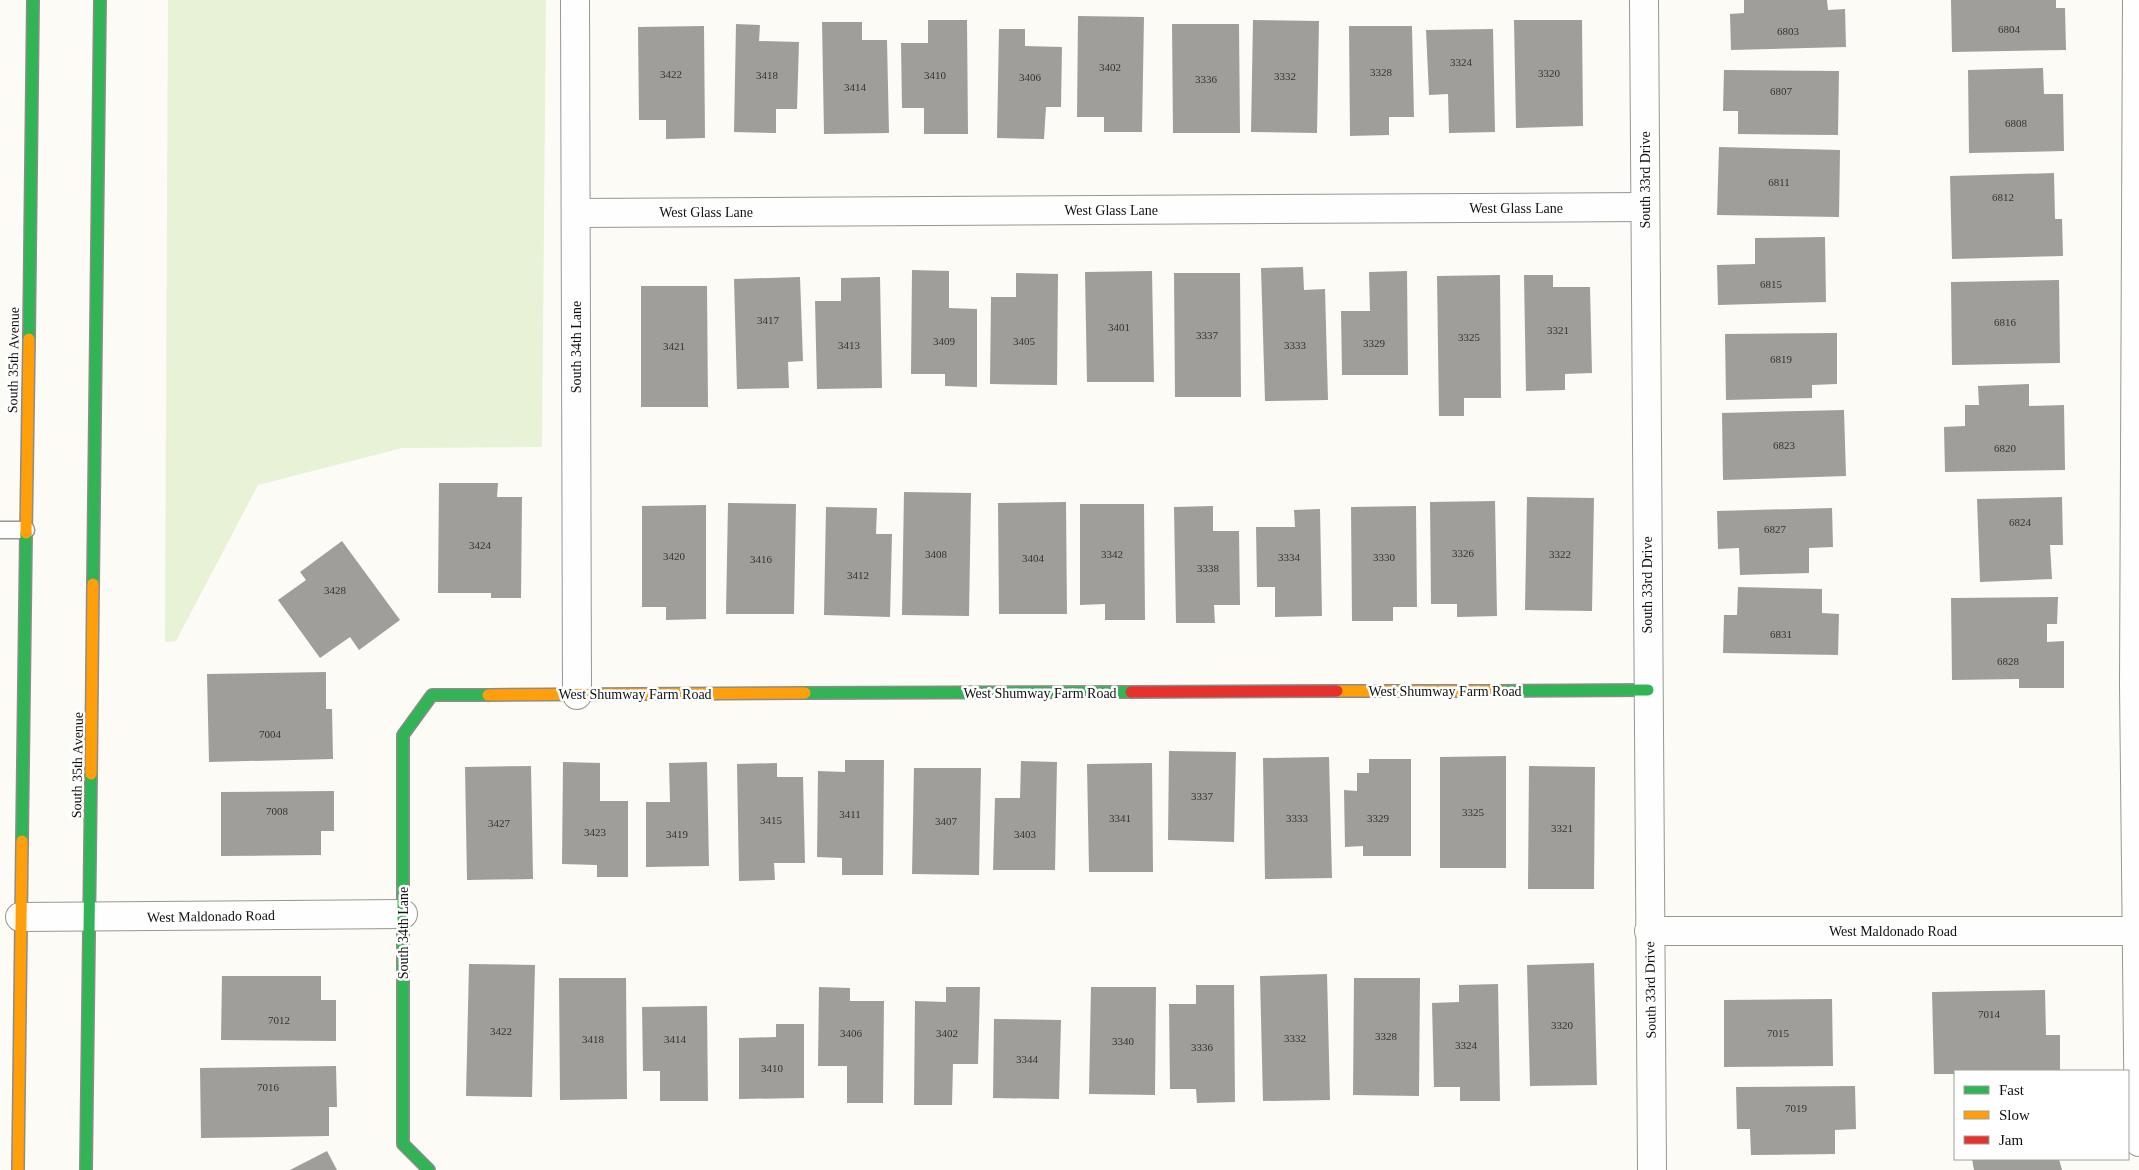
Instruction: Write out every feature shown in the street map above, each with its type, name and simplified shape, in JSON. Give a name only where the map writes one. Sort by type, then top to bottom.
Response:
[{"type":"main road","name":"South 35th Avenue","points":[[18,1170],[33,0]]},
{"type":"main road","name":"South 35th Avenue","points":[[86,1170],[100,0]]},
{"type":"main road","name":"West Shumway Farm Road","points":[[432,695],[1648,690]]},
{"type":"main road","name":"South 34th Lane","points":[[429,1170],[403,1144],[403,735],[432,695]]},
{"type":"street","name":"South 34th Lane","points":[[575,0],[577,695]]},
{"type":"street","name":"South 33rd Drive","points":[[1644,0],[1652,1170]]},
{"type":"street","points":[[2137,0],[2136,931],[2139,1142]]},
{"type":"street","name":"West Glass Lane","points":[[576,213],[1646,207]]},
{"type":"street","name":"West Maldonado Road","points":[[20,917],[403,914]]},
{"type":"street","name":"West Maldonado Road","points":[[1649,931],[2136,931]]},
{"type":"lane","points":[[0,530],[26,530]]},
{"type":"green space","points":[[168,0],[546,0],[542,447],[402,448],[258,485],[176,641],[165,642]]},
{"type":"building","points":[[1744,0],[1827,0],[1828,10],[1845,9],[1846,47],[1731,50],[1730,14],[1744,13]]},
{"type":"building","points":[[1951,0],[2056,0],[2056,8],[2065,8],[2066,50],[1952,52]]},
{"type":"building","points":[[1078,16],[1144,17],[1142,132],[1104,132],[1104,117],[1077,117]]},
{"type":"building","points":[[928,20],[967,20],[968,134],[924,134],[924,108],[902,108],[901,43],[928,43]]},
{"type":"building","points":[[1253,20],[1319,21],[1317,133],[1251,132]]},
{"type":"building","points":[[1514,20],[1582,20],[1583,126],[1516,128]]},
{"type":"building","points":[[822,22],[862,22],[862,40],[887,40],[889,133],[824,134]]},
{"type":"building","points":[[736,24],[760,25],[759,41],[799,42],[797,109],[776,109],[776,133],[734,132]]},
{"type":"building","points":[[1172,24],[1239,24],[1240,133],[1173,133]]},
{"type":"building","points":[[704,26],[705,138],[666,139],[666,120],[639,120],[638,27]]},
{"type":"building","points":[[1349,26],[1412,26],[1414,117],[1389,117],[1389,135],[1350,136]]},
{"type":"building","points":[[999,29],[1025,29],[1025,46],[1062,47],[1061,107],[1046,107],[1044,139],[997,138]]},
{"type":"building","points":[[1493,29],[1495,132],[1449,133],[1448,94],[1429,95],[1426,30]]},
{"type":"building","points":[[2043,68],[2044,94],[2063,94],[2064,151],[1969,153],[1968,70]]},
{"type":"building","points":[[1724,70],[1839,71],[1838,135],[1738,134],[1738,111],[1723,111]]},
{"type":"building","points":[[1719,147],[1840,150],[1839,217],[1717,215]]},
{"type":"building","points":[[2054,173],[2055,219],[2062,219],[2063,256],[1952,259],[1950,176]]},
{"type":"building","points":[[1825,237],[1826,302],[1718,305],[1717,265],[1755,264],[1755,238]]},
{"type":"building","points":[[1303,267],[1304,290],[1325,289],[1328,400],[1265,401],[1261,268]]},
{"type":"building","points":[[912,270],[949,271],[949,308],[977,309],[977,387],[945,386],[945,374],[911,374]]},
{"type":"building","points":[[1152,271],[1154,382],[1087,382],[1085,272]]},
{"type":"building","points":[[1407,271],[1408,375],[1342,375],[1341,311],[1370,311],[1369,272]]},
{"type":"building","points":[[1016,273],[1058,274],[1057,385],[990,384],[991,297],[1016,297]]},
{"type":"building","points":[[1174,273],[1240,273],[1241,397],[1175,397]]},
{"type":"building","points":[[1500,275],[1501,398],[1464,398],[1464,416],[1439,416],[1437,276]]},
{"type":"building","points":[[1524,275],[1553,275],[1553,287],[1590,287],[1592,373],[1565,374],[1565,390],[1526,391]]},
{"type":"building","points":[[800,277],[803,361],[788,362],[789,388],[737,389],[734,279]]},
{"type":"building","points":[[880,277],[882,388],[817,389],[815,301],[841,301],[841,278]]},
{"type":"building","points":[[2059,280],[2060,363],[1952,365],[1951,282]]},
{"type":"building","points":[[641,286],[707,286],[708,407],[641,407]]},
{"type":"building","points":[[1837,333],[1837,384],[1812,385],[1812,398],[1726,400],[1725,334]]},
{"type":"building","points":[[2029,384],[2029,406],[2064,405],[2065,470],[1945,472],[1944,427],[1965,426],[1965,405],[1979,405],[1978,386]]},
{"type":"building","points":[[1844,410],[1846,476],[1723,480],[1722,413]]},
{"type":"building","points":[[439,483],[498,483],[497,497],[522,497],[521,598],[491,598],[491,593],[438,593]]},
{"type":"building","points":[[904,492],[971,493],[969,616],[902,615]]},
{"type":"building","points":[[1527,497],[1594,498],[1592,611],[1525,610]]},
{"type":"building","points":[[2062,497],[2063,545],[2050,545],[2052,579],[1980,582],[1977,499]]},
{"type":"building","points":[[1495,501],[1497,616],[1457,617],[1457,604],[1431,604],[1430,502]]},
{"type":"building","points":[[1066,502],[1067,614],[999,614],[998,503]]},
{"type":"building","points":[[728,503],[796,504],[794,614],[726,614]]},
{"type":"building","points":[[1080,504],[1144,504],[1145,620],[1105,620],[1105,604],[1080,605]]},
{"type":"building","points":[[706,505],[706,619],[666,620],[666,607],[642,607],[642,506]]},
{"type":"building","points":[[1213,506],[1213,531],[1239,531],[1240,605],[1214,605],[1215,623],[1176,623],[1174,507]]},
{"type":"building","points":[[1416,506],[1417,607],[1393,607],[1393,621],[1352,621],[1351,507]]},
{"type":"building","points":[[826,507],[877,508],[876,534],[892,534],[890,617],[824,615]]},
{"type":"building","points":[[1832,508],[1833,547],[1809,548],[1809,573],[1740,575],[1739,548],[1718,549],[1717,511]]},
{"type":"building","points":[[1320,509],[1322,616],[1275,617],[1275,587],[1257,587],[1256,527],[1295,527],[1294,510]]},
{"type":"building","points":[[342,541],[400,620],[359,650],[350,637],[320,658],[278,600],[306,580],[300,572]]},
{"type":"building","points":[[1738,587],[1822,589],[1822,613],[1839,614],[1838,655],[1723,653],[1724,615],[1737,615]]},
{"type":"building","points":[[2058,597],[2057,624],[2047,624],[2047,642],[2064,641],[2064,688],[2019,688],[2019,679],[1952,680],[1951,598]]},
{"type":"building","points":[[326,672],[326,709],[332,709],[333,759],[209,762],[207,674]]},
{"type":"building","points":[[1169,751],[1236,752],[1234,842],[1168,840]]},
{"type":"building","points":[[1506,756],[1506,868],[1440,868],[1440,757]]},
{"type":"building","points":[[1329,757],[1332,878],[1265,879],[1263,758]]},
{"type":"building","points":[[1369,759],[1411,759],[1411,856],[1363,856],[1363,846],[1345,847],[1344,790],[1357,791],[1357,773],[1369,773]]},
{"type":"building","points":[[845,760],[884,760],[883,875],[842,875],[842,858],[817,857],[818,771],[845,772]]},
{"type":"building","points":[[1021,761],[1057,762],[1055,870],[993,870],[995,798],[1020,798]]},
{"type":"building","points":[[563,762],[600,763],[600,801],[628,801],[628,877],[597,877],[597,865],[562,864]]},
{"type":"building","points":[[707,762],[709,866],[646,867],[646,802],[670,802],[669,763]]},
{"type":"building","points":[[777,763],[777,777],[803,777],[805,863],[774,863],[775,880],[739,881],[737,764]]},
{"type":"building","points":[[1152,763],[1153,872],[1089,872],[1087,764]]},
{"type":"building","points":[[531,766],[533,879],[467,880],[465,767]]},
{"type":"building","points":[[1529,766],[1595,767],[1594,889],[1528,889]]},
{"type":"building","points":[[914,768],[981,768],[979,875],[912,874]]},
{"type":"building","points":[[334,791],[334,831],[321,831],[321,855],[221,856],[221,792]]},
{"type":"building","points":[[1594,963],[1597,1085],[1530,1086],[1527,965]]},
{"type":"building","points":[[469,964],[535,965],[532,1097],[466,1096]]},
{"type":"building","points":[[1327,974],[1330,1100],[1263,1101],[1260,976]]},
{"type":"building","points":[[222,976],[321,976],[321,1000],[336,1000],[336,1041],[221,1040]]},
{"type":"building","points":[[559,978],[626,978],[627,1099],[560,1100]]},
{"type":"building","points":[[1354,978],[1420,978],[1419,1096],[1353,1095]]},
{"type":"building","points":[[1498,984],[1500,1101],[1460,1101],[1460,1087],[1434,1087],[1432,1003],[1459,1002],[1459,985]]},
{"type":"building","points":[[1196,985],[1234,985],[1235,1102],[1197,1103],[1196,1089],[1170,1089],[1169,1004],[1196,1004]]},
{"type":"building","points":[[819,987],[850,988],[850,1001],[884,1001],[883,1103],[847,1103],[847,1066],[818,1066]]},
{"type":"building","points":[[946,987],[980,987],[978,1064],[953,1064],[952,1105],[914,1105],[915,1001],[946,1002]]},
{"type":"building","points":[[1091,987],[1156,987],[1155,1095],[1089,1094]]},
{"type":"building","points":[[2045,990],[2046,1035],[2060,1035],[2060,1070],[1954,1070],[1954,1074],[1934,1074],[1932,992]]},
{"type":"building","points":[[1832,999],[1833,1066],[1724,1067],[1724,1000]]},
{"type":"building","points":[[707,1006],[708,1101],[660,1101],[660,1071],[643,1071],[642,1007]]},
{"type":"building","points":[[994,1019],[1061,1020],[1059,1099],[993,1098]]},
{"type":"building","points":[[776,1024],[804,1024],[804,1098],[739,1099],[739,1038],[776,1037]]},
{"type":"building","points":[[336,1066],[337,1107],[329,1107],[329,1136],[201,1138],[200,1068]]},
{"type":"building","points":[[1855,1086],[1856,1129],[1835,1130],[1835,1154],[1751,1155],[1750,1129],[1737,1129],[1736,1087]]},
{"type":"building","points":[[327,1151],[337,1170],[290,1170]]},
{"type":"building","points":[[1972,1160],[2059,1160],[2062,1170],[1974,1170]]},
{"type":"traffic: fast","points":[[29,339],[33,0]]},
{"type":"traffic: fast","points":[[93,584],[100,0]]},
{"type":"traffic: fast","points":[[22,841],[26,533]]},
{"type":"traffic: fast","points":[[1500,691],[1648,690]]},
{"type":"traffic: fast","points":[[805,693],[1131,692]]},
{"type":"traffic: fast","points":[[429,1170],[403,1144],[403,735],[432,695],[488,695]]},
{"type":"traffic: fast","points":[[86,1170],[91,774]]},
{"type":"traffic: slow","points":[[26,533],[29,339]]},
{"type":"traffic: slow","points":[[91,774],[93,584]]},
{"type":"traffic: slow","points":[[1337,691],[1500,691]]},
{"type":"traffic: slow","points":[[488,695],[805,693]]},
{"type":"traffic: slow","points":[[18,1170],[22,841]]},
{"type":"traffic: jam","points":[[1131,692],[1337,691]]}]
